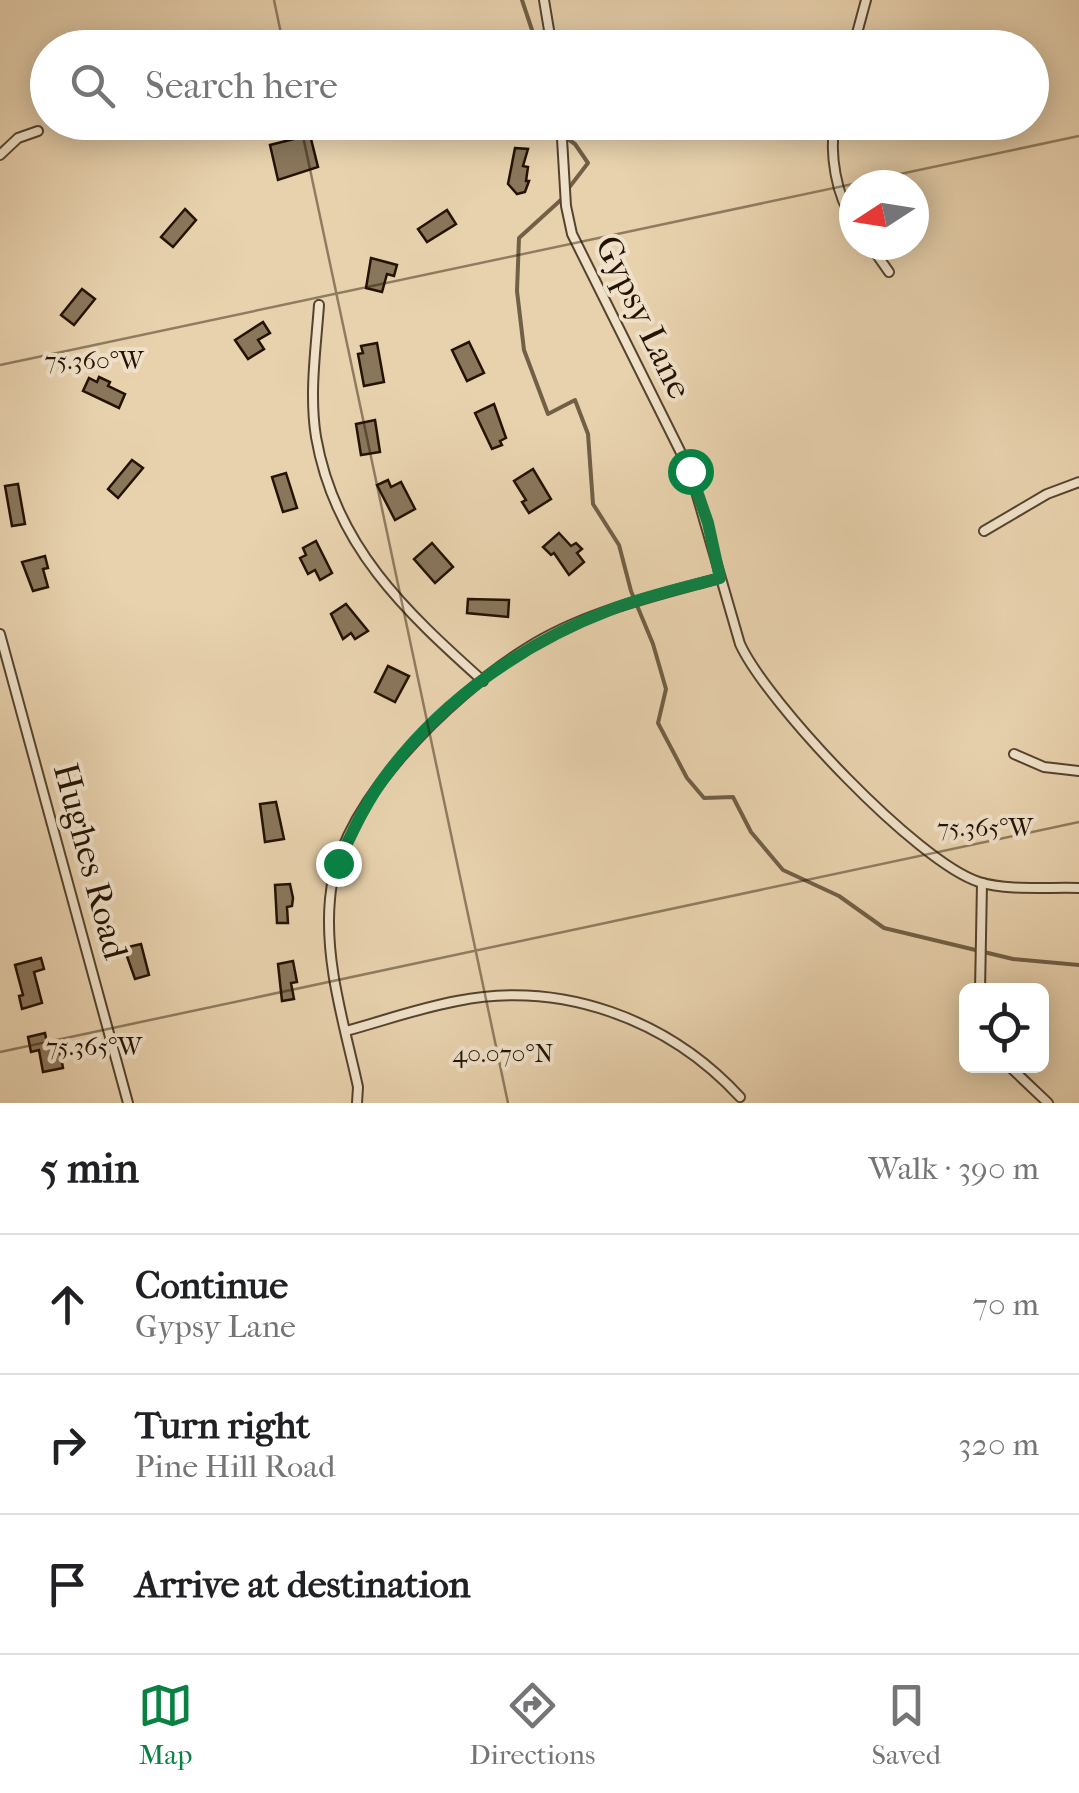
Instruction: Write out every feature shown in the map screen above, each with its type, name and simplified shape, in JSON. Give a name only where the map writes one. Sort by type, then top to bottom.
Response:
[{"type":"street","points":[[544,0],[549,30]]},
{"type":"street","points":[[858,30],[866,0]]},
{"type":"street","points":[[0,155],[18,138],[30,134]]},
{"type":"street","name":"Gypsy Lane","points":[[562,140],[566,206],[572,234],[690,471],[748,662],[774,697],[871,801],[932,857],[982,883]]},
{"type":"street","points":[[833,140],[839,184]]},
{"type":"street","points":[[881,260],[889,272]]},
{"type":"street","points":[[320,305],[313,390],[316,436],[327,478],[348,529],[373,572],[417,622],[483,681]]},
{"type":"street","points":[[984,531],[1046,494],[1079,482]]},
{"type":"street","points":[[357,1103],[358,1087],[333,968],[330,897],[338,863],[359,818],[390,769],[436,719],[528,647],[610,609],[720,578]]},
{"type":"street","name":"Hughes Road","points":[[0,634],[128,1103]]},
{"type":"street","points":[[1014,754],[1044,767],[1079,771]]},
{"type":"street","points":[[980,983],[982,883],[1079,888]]},
{"type":"street","points":[[346,1031],[426,1007],[476,998],[515,994],[573,1001],[629,1018],[658,1032],[706,1062],[740,1097]]},
{"type":"street","points":[[1016,1073],[1048,1103]]},
{"type":"building","points":[[311,140],[318,167],[278,180],[270,145]]},
{"type":"building","points":[[515,148],[528,149],[523,166],[528,167],[529,181],[525,192],[517,194],[508,184]]},
{"type":"building","points":[[185,209],[196,220],[173,247],[161,237]]},
{"type":"building","points":[[447,210],[456,224],[427,242],[418,229]]},
{"type":"building","points":[[371,258],[397,265],[394,276],[387,274],[382,292],[366,288]]},
{"type":"building","points":[[82,289],[95,299],[74,325],[61,315]]},
{"type":"building","points":[[263,322],[270,333],[258,340],[264,349],[248,359],[235,340]]},
{"type":"building","points":[[469,342],[484,373],[467,381],[452,350]]},
{"type":"building","points":[[377,343],[384,382],[364,386],[358,354],[363,353],[361,346]]},
{"type":"building","points":[[99,377],[125,394],[119,408],[83,391],[89,378],[97,382]]},
{"type":"building","points":[[494,404],[506,438],[500,441],[502,445],[492,449],[475,413]]},
{"type":"building","points":[[375,420],[380,452],[361,455],[356,424]]},
{"type":"building","points":[[132,460],[143,468],[118,498],[108,489]]},
{"type":"building","points":[[533,469],[551,499],[529,513],[514,481]]},
{"type":"building","points":[[286,473],[297,508],[283,512],[272,477]]},
{"type":"building","points":[[388,480],[391,487],[401,482],[415,509],[395,520],[377,485]]},
{"type":"building","points":[[18,484],[25,524],[12,526],[5,486]]},
{"type":"building","points":[[559,533],[571,546],[576,543],[582,549],[577,553],[584,562],[569,575],[554,553],[551,555],[543,547]]},
{"type":"building","points":[[316,541],[332,573],[320,580],[315,570],[308,574],[300,558],[306,555],[303,548]]},
{"type":"building","points":[[432,543],[453,567],[435,583],[414,559]]},
{"type":"building","points":[[45,556],[48,568],[43,569],[48,587],[33,591],[22,562]]},
{"type":"building","points":[[468,599],[509,600],[508,617],[467,613]]},
{"type":"building","points":[[346,604],[368,631],[355,639],[351,633],[343,639],[331,614]]},
{"type":"building","points":[[388,666],[409,676],[395,702],[375,692]]},
{"type":"building","points":[[276,802],[284,839],[265,842],[260,804]]},
{"type":"building","points":[[290,884],[293,898],[292,906],[287,907],[288,923],[277,923],[275,885]]},
{"type":"building","points":[[141,944],[149,975],[135,979],[124,948]]},
{"type":"building","points":[[41,958],[44,969],[34,972],[42,1003],[22,1009],[19,996],[23,995],[15,965]]},
{"type":"building","points":[[293,961],[297,982],[291,983],[294,999],[282,1001],[278,964]]},
{"type":"building","points":[[45,1033],[48,1048],[59,1045],[63,1068],[43,1072],[39,1050],[31,1052],[28,1037]]},
{"type":"waterway","points":[[522,0],[532,30]]},
{"type":"waterway","points":[[568,189],[588,163],[569,140]]},
{"type":"waterway","points":[[563,198],[519,238],[517,291],[524,350],[548,414],[575,400],[588,434],[593,504],[619,545],[631,591],[653,644],[666,689],[658,723],[687,778],[704,798],[733,797],[751,832],[783,870],[839,896],[884,928],[1013,959],[1079,965]]},
{"type":"route","points":[[338,863],[359,818],[390,769],[436,719],[528,647],[610,609],[720,578],[708,523],[690,471]]}]
